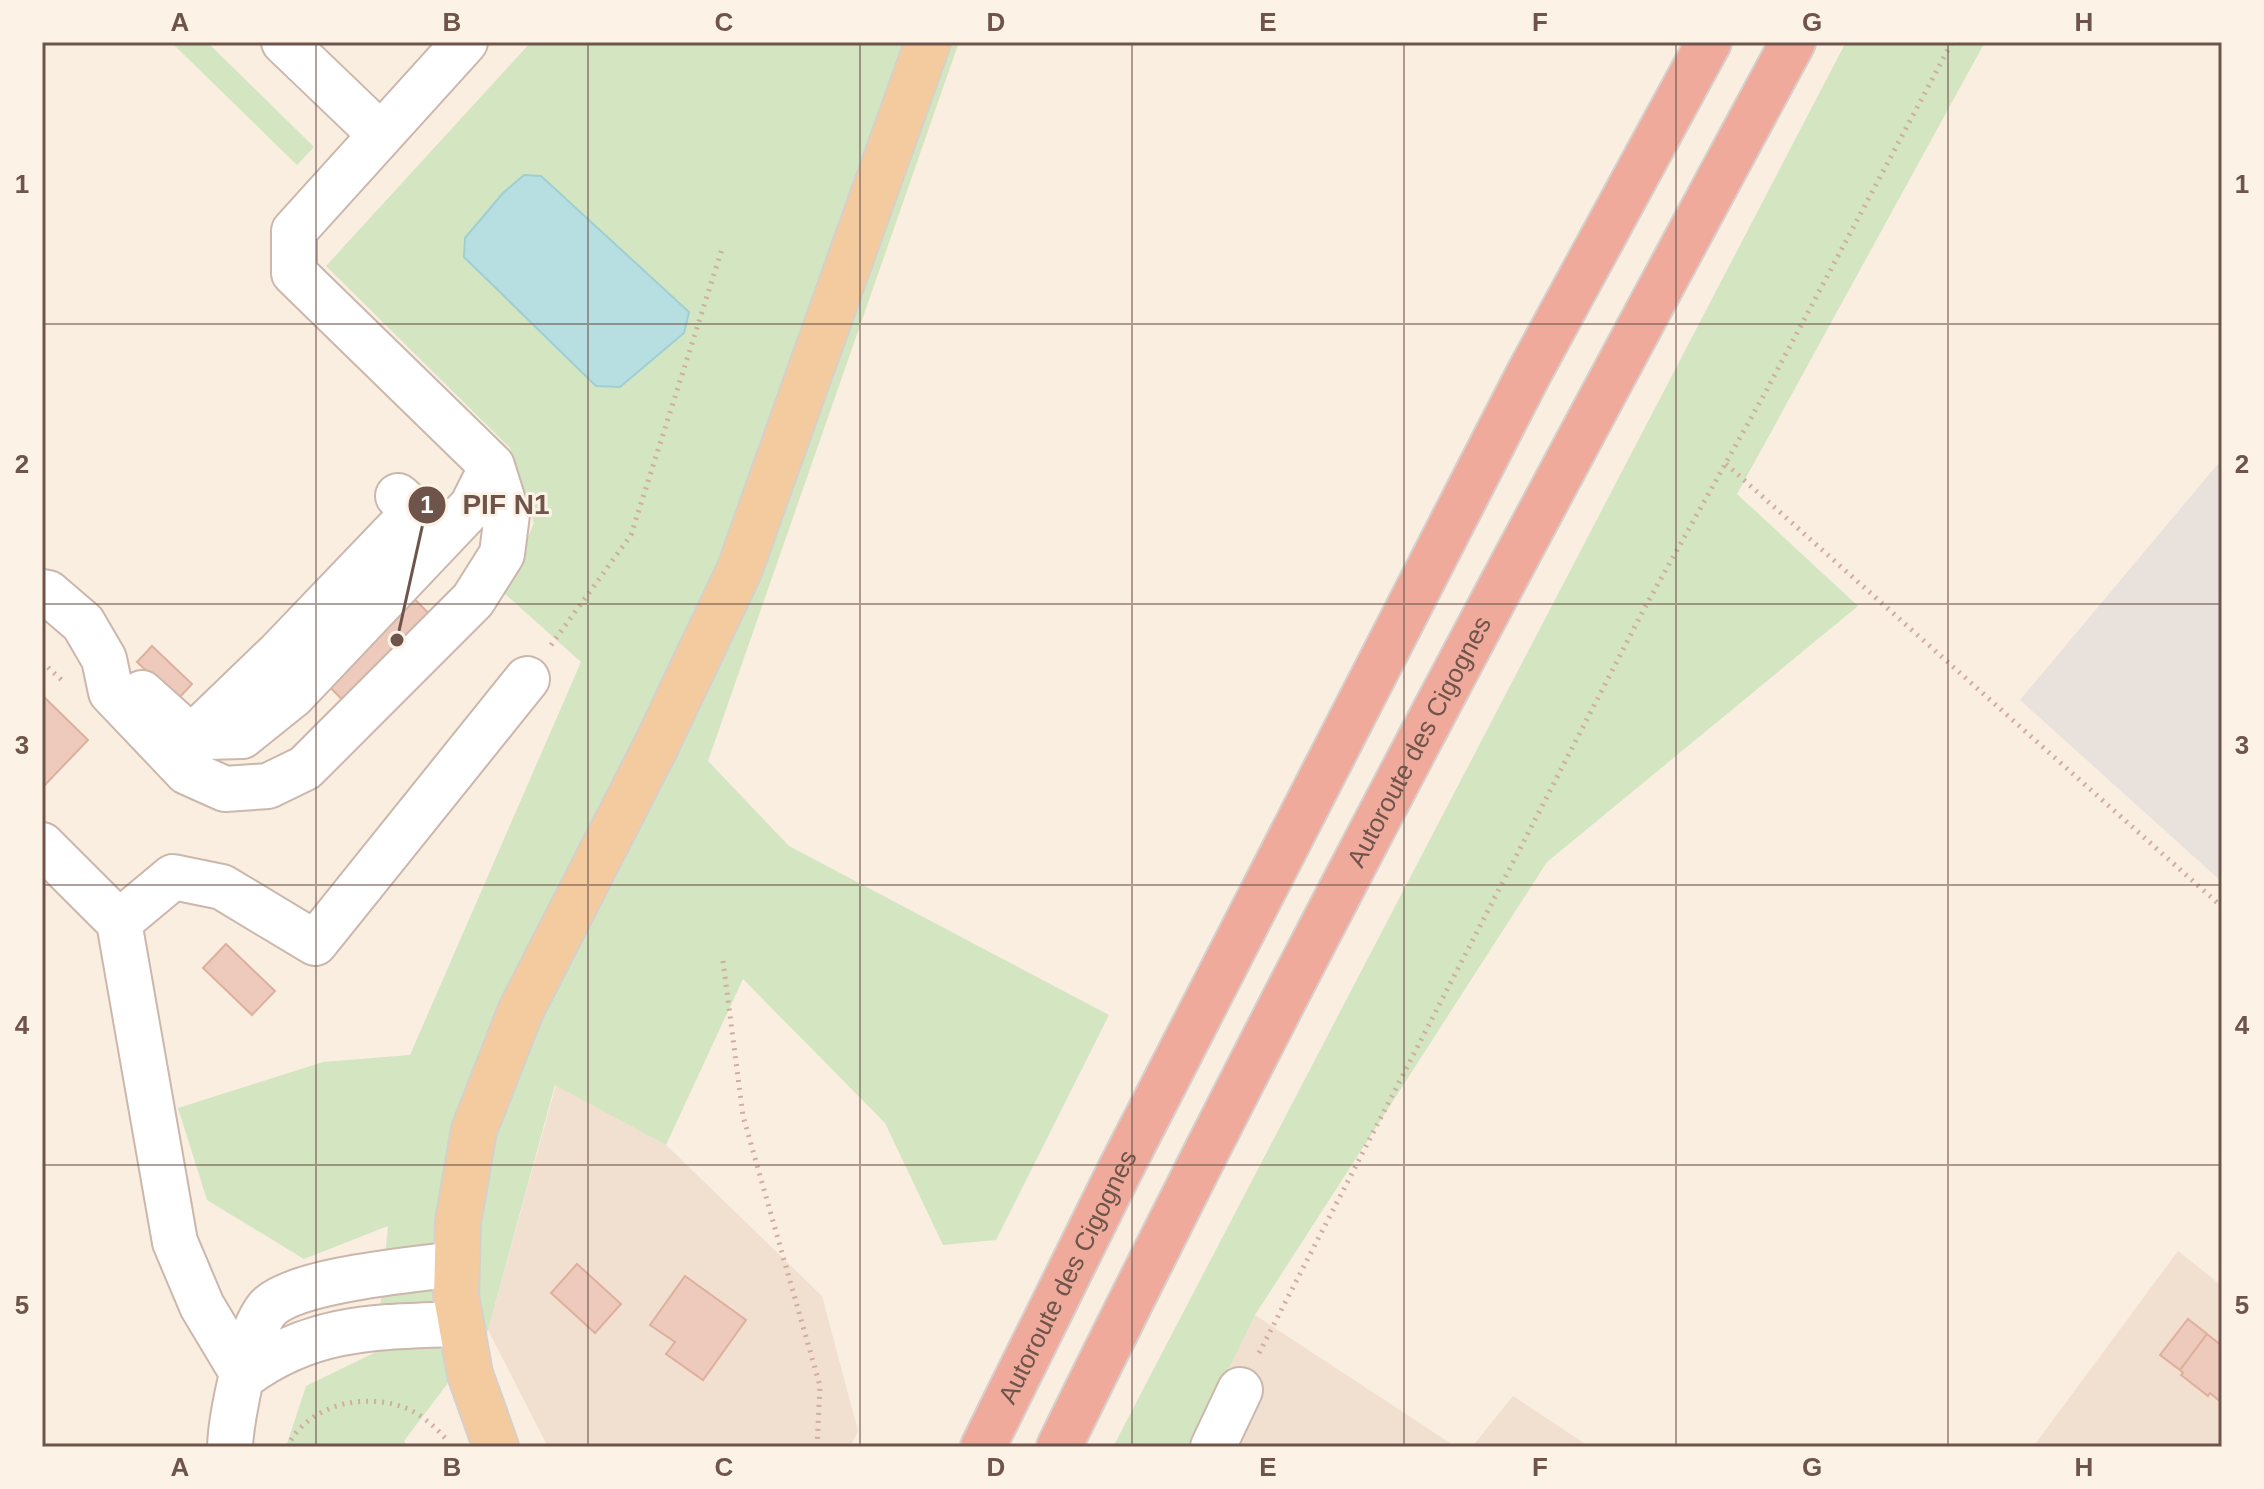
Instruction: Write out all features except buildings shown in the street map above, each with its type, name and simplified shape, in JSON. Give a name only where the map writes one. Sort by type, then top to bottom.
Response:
[{"type":"highway","name":"Autoroute des Cigognes","points":[[983,1447],[1118,1174],[1528,375],[1709,42]]},
{"type":"highway","name":"Autoroute des Cigognes","points":[[1059,1447],[1177,1205],[1593,414],[1793,42]]},
{"type":"main road","points":[[493,1439],[470,1374],[456,1296],[458,1222],[474,1130],[521,1010],[656,746],[739,571],[928,42]]},
{"type":"street","points":[[284,42],[381,135]]},
{"type":"street","points":[[104,659],[111,692],[187,772],[225,789],[268,786],[305,768],[473,600],[502,554],[507,514],[492,466],[294,273],[294,231],[381,135],[449,48]]},
{"type":"street","points":[[42,592],[48,593],[83,623],[104,659],[181,728],[208,737],[242,736],[293,695],[472,506],[492,466]]},
{"type":"street","points":[[197,732],[332,584],[415,511],[398,496]]},
{"type":"street","points":[[119,922],[173,877],[222,887],[315,943],[527,679]]},
{"type":"street","points":[[42,845],[119,922],[175,1242],[202,1306],[244,1376]]},
{"type":"street","points":[[230,1447],[231,1418],[254,1330],[269,1306],[295,1292],[335,1283],[456,1264]]},
{"type":"street","points":[[244,1376],[270,1357],[305,1342],[349,1330],[460,1324]]},
{"type":"street","points":[[1213,1447],[1240,1390]]},
{"type":"path","points":[[1240,1390],[1644,609],[1726,464],[1952,42]]},
{"type":"path","points":[[527,679],[631,535],[723,246]]},
{"type":"path","points":[[1726,464],[2222,907]]},
{"type":"path","points":[[723,961],[743,1116],[820,1386],[817,1447]]},
{"type":"path","points":[[287,1447],[295,1432],[315,1416],[345,1402],[377,1401],[409,1409],[433,1425],[452,1446],[493,1439]]},
{"type":"shaded area","points":[[2222,459],[2222,882],[2020,700]]},
{"type":"shaded area","points":[[556,1085],[666,1145],[822,1296],[858,1431],[850,1447],[548,1447],[488,1330]]},
{"type":"shaded area","points":[[2178,1251],[2222,1286],[2222,1447],[2033,1447]]},
{"type":"shaded area","points":[[1255,1315],[1456,1447],[1191,1447]]},
{"type":"shaded area","points":[[1513,1396],[1590,1447],[1472,1447]]},
{"type":"green space","points":[[171,42],[207,42],[314,147],[297,165]]},
{"type":"green space","points":[[531,42],[959,42],[708,761],[789,846],[1109,1015],[996,1240],[943,1245],[885,1123],[743,979],[666,1145],[555,1085],[488,1330],[404,1441],[408,1447],[286,1447],[306,1386],[376,1352],[388,1226],[304,1259],[207,1200],[178,1108],[323,1062],[410,1055],[581,662],[504,593],[534,523],[510,448],[326,266]]},
{"type":"green space","points":[[1846,42],[1985,42],[1737,494],[1858,606],[1547,862],[1255,1315],[1191,1447],[1113,1447]]},
{"type":"water","points":[[524,175],[541,176],[689,312],[684,333],[620,387],[596,386],[464,257],[465,238],[503,193]]},
{"type":"place","name":"PIF N1","points":[[397,640]]}]
